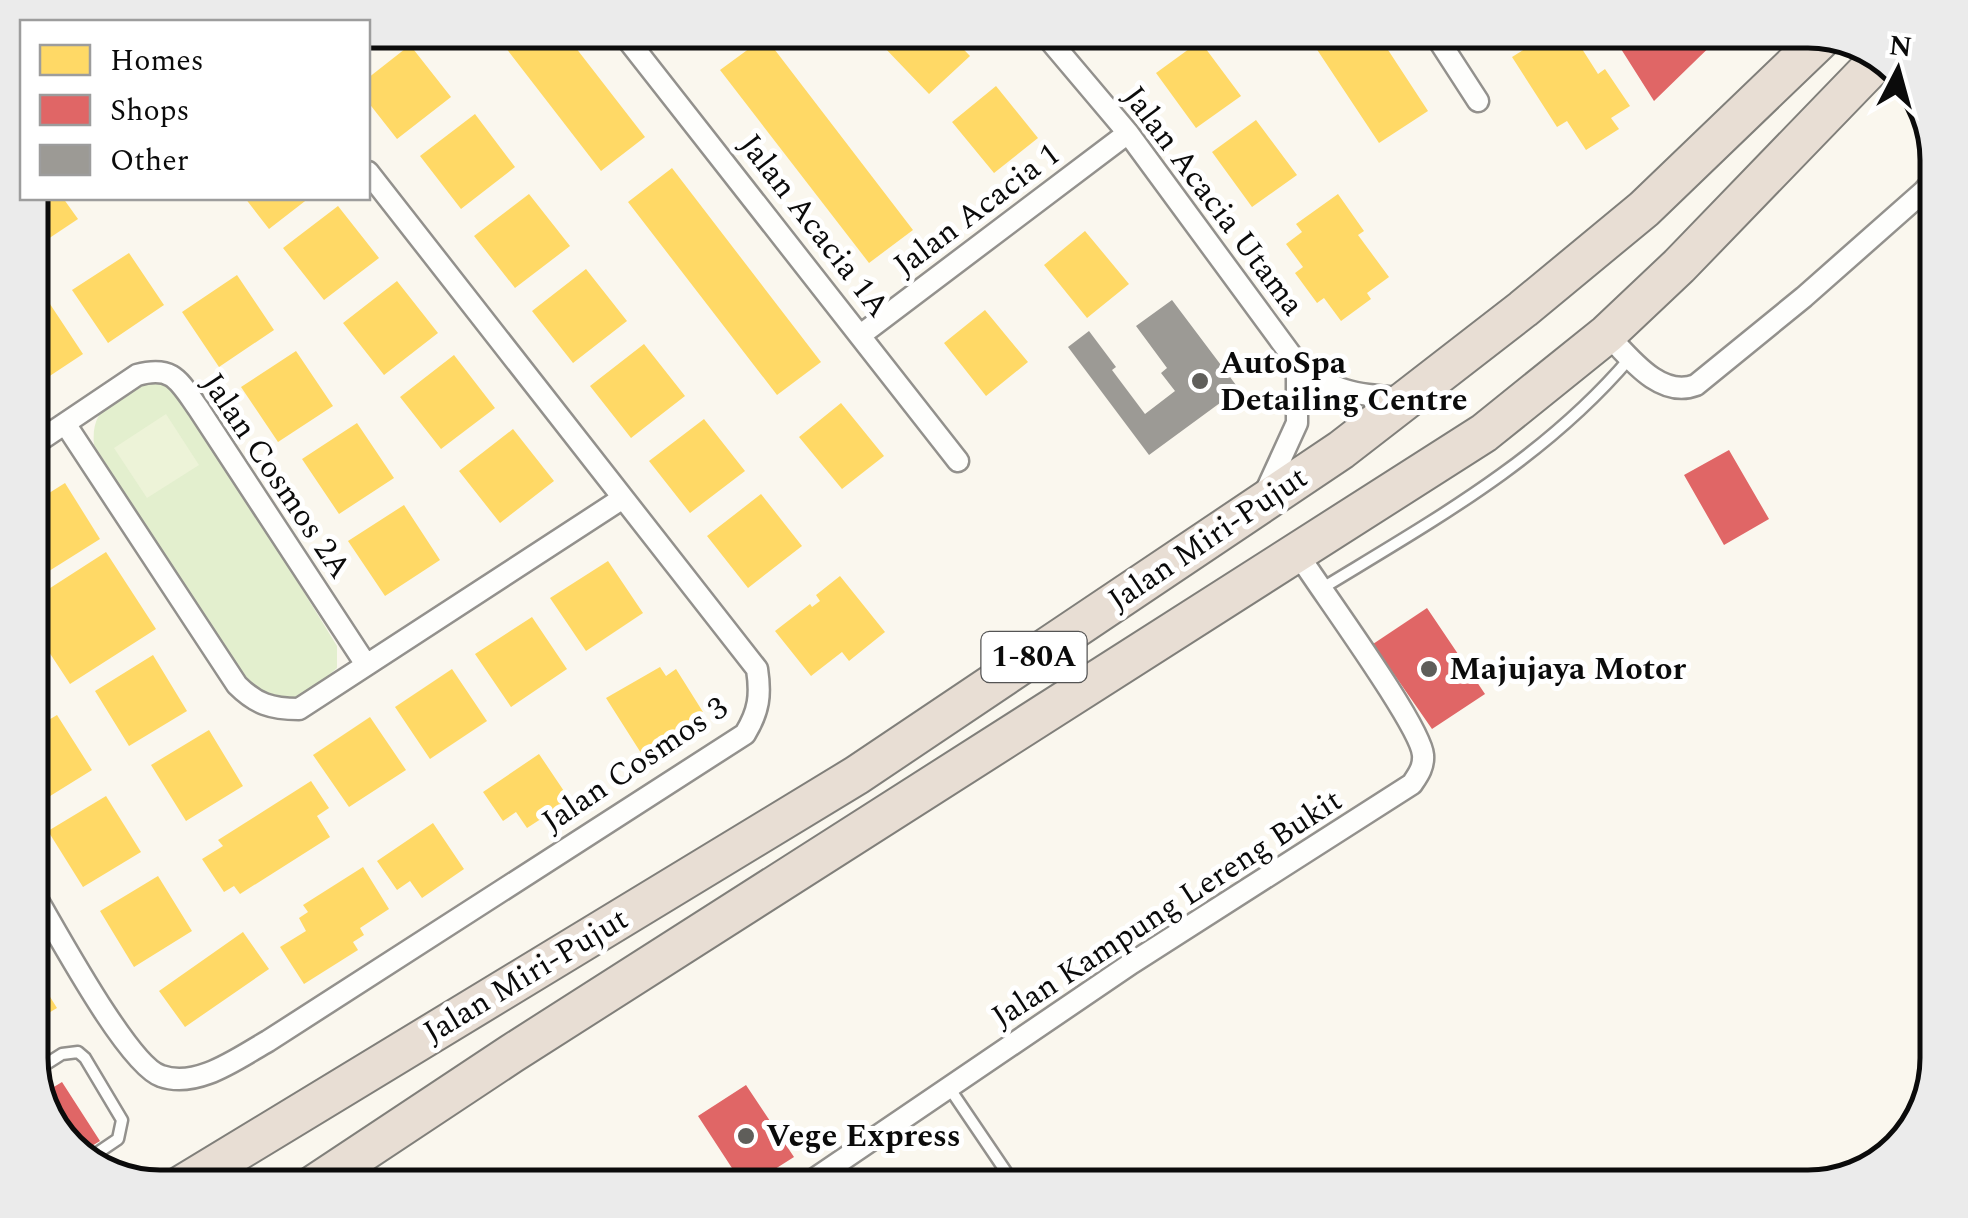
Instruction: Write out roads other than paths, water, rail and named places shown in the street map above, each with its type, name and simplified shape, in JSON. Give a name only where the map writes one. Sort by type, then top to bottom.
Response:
[{"type":"highway","name":"Jalan Miri-Pujut","points":[[207,1170],[856,774],[1340,450],[1644,209],[1812,48]]},
{"type":"highway","name":"Jalan Miri-Pujut","points":[[336,1170],[1618,346],[1679,266],[1848,91]]},
{"type":"street","name":"Jalan Acacia 1A","points":[[634,48],[958,460]]},
{"type":"street","name":"Jalan Acacia Utama","points":[[1055,48],[1128,133],[1296,363],[1329,386],[1369,395],[1410,398]]},
{"type":"street","points":[[1444,48],[1478,101]]},
{"type":"street","name":"Jalan Acacia 1","points":[[862,334],[1128,133]]},
{"type":"street","name":"Jalan Cosmos 3","points":[[48,916],[131,1052],[159,1076],[201,1075],[268,1040],[745,734],[760,703],[756,669],[370,175]]},
{"type":"street","points":[[1618,346],[1668,387],[1686,389],[1696,385],[1920,195]]},
{"type":"street","name":"Jalan Acacia Utama","points":[[1260,504],[1293,438],[1297,422],[1296,363]]},
{"type":"street","name":"Jalan Cosmos 2A","points":[[48,436],[137,375],[155,370],[170,374],[198,408],[365,664]]},
{"type":"street","points":[[66,425],[236,685],[253,701],[275,709],[299,708],[623,498]]},
{"type":"street","name":"Jalan Kampung Lereng Bukit","points":[[828,1170],[1132,963],[1412,784],[1422,770],[1421,746],[1410,723],[1298,554]]},
{"type":"lane","points":[[1325,597],[1550,440],[1582,412],[1618,346]]},
{"type":"lane","points":[[48,1063],[62,1054],[78,1052],[122,1120],[118,1140],[99,1152]]},
{"type":"lane","points":[[950,1090],[1005,1170]]},
{"type":"place","name":"AutoSpa Detailing Centre","points":[[1200,381]]},
{"type":"place","name":"Majujaya Motor","points":[[1429,669]]},
{"type":"place","name":"Vege Express","points":[[746,1136]]}]
